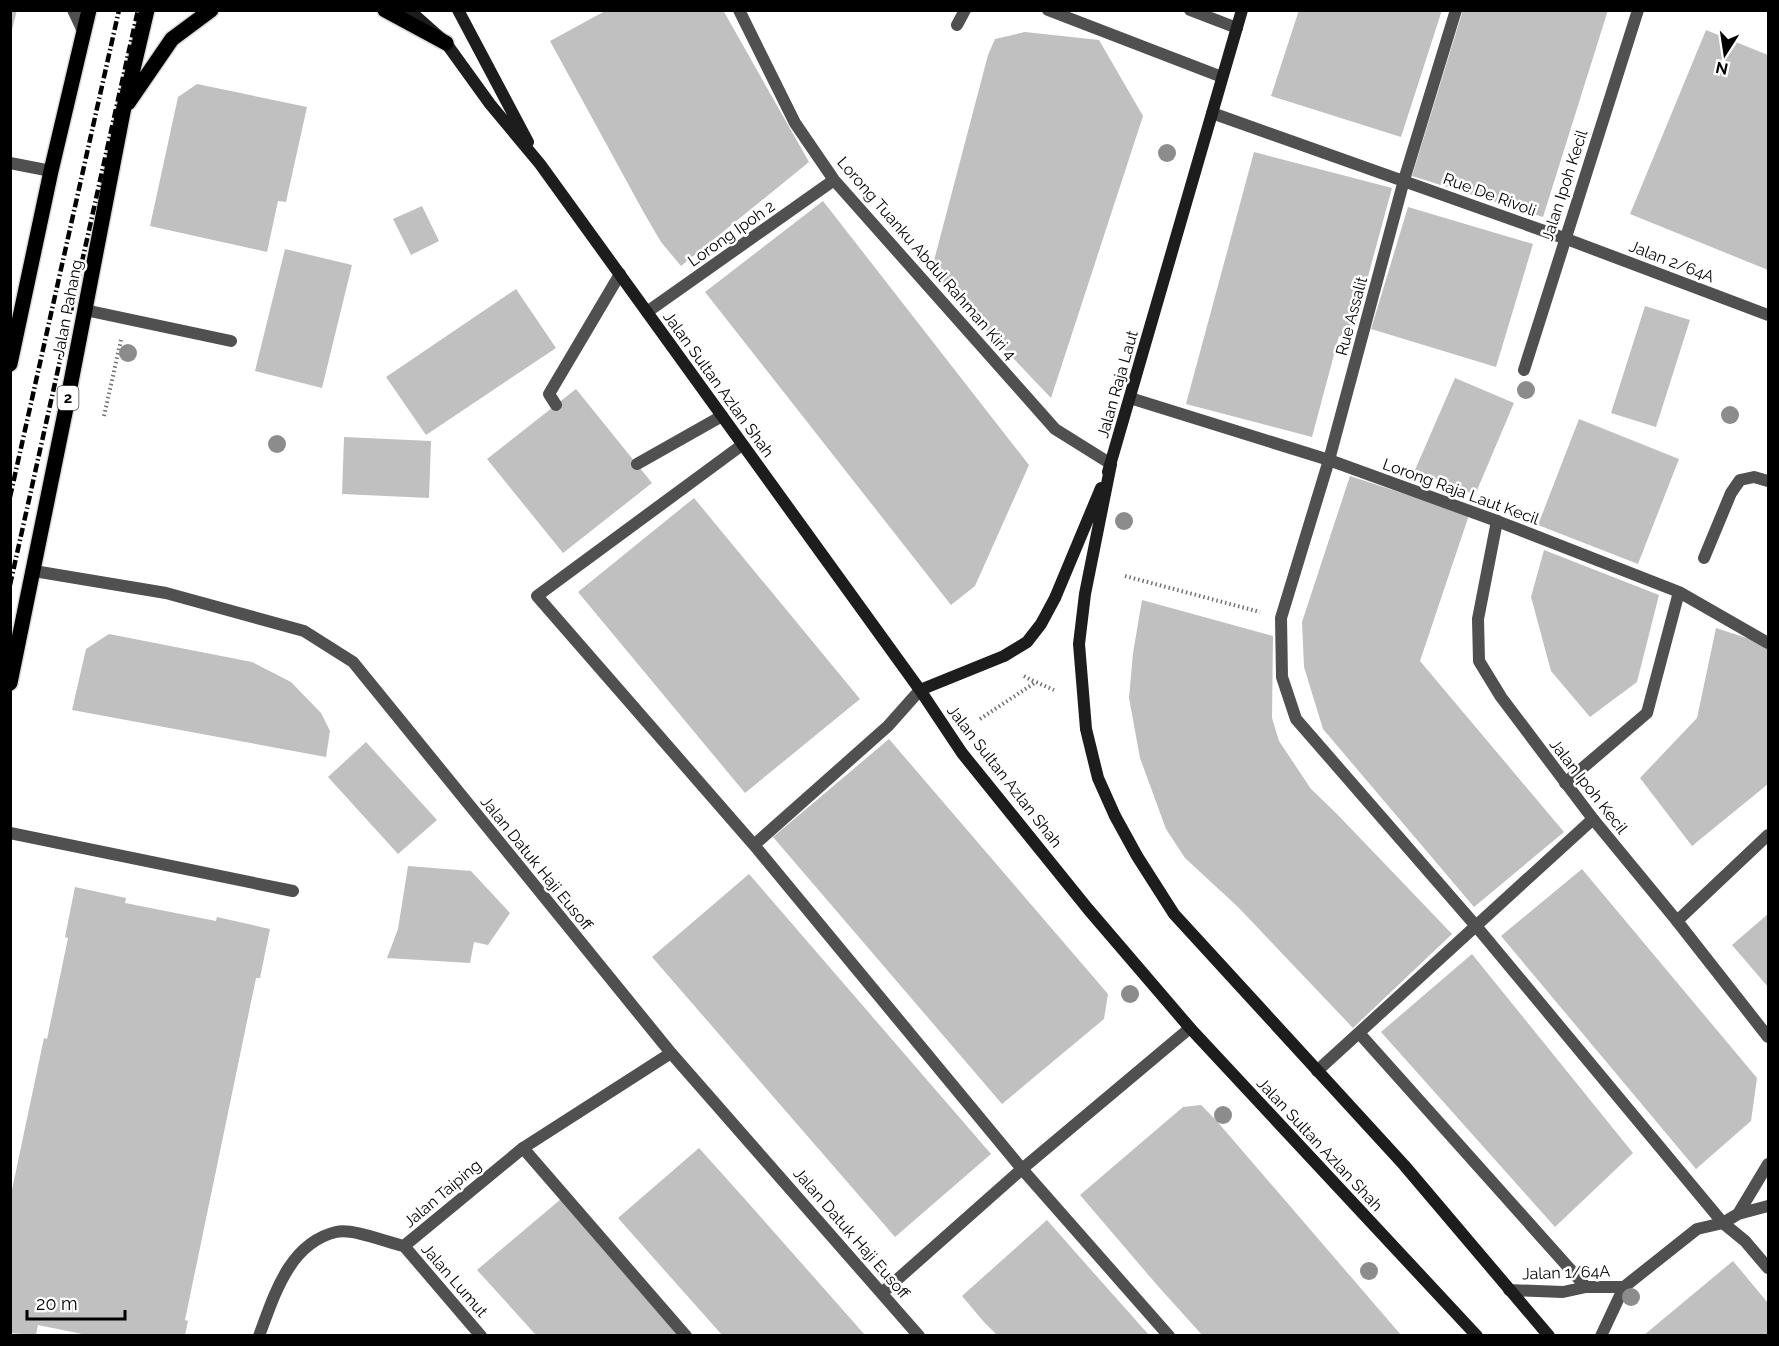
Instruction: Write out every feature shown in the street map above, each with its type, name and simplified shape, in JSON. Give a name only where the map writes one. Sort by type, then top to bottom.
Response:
[{"type":"main road","points":[[10,364],[51,171],[89,10]]},
{"type":"main road","name":"Jalan Pahang","points":[[10,683],[34,571],[123,112],[147,10]]},
{"type":"main road","points":[[123,112],[172,39],[211,10]]},
{"type":"main road","points":[[385,10],[446,43]]},
{"type":"main road","name":"Jalan Sultan Azlan Shah","points":[[409,10],[446,43],[490,104],[540,164],[920,690],[962,753],[1088,909],[1190,1028],[1477,1335]]},
{"type":"main road","name":"Jalan Raja Laut","points":[[920,690],[1004,656],[1027,642],[1041,624],[1055,598],[1111,464],[1242,10]]},
{"type":"main road","name":"Jalan Sultan Azlan Shah","points":[[460,11],[540,164]]},
{"type":"main road","points":[[1111,464],[1085,594],[1079,644],[1086,729],[1098,778],[1115,816],[1174,914],[1404,1166],[1549,1335]]},
{"type":"street","points":[[73,10],[83,31]]},
{"type":"street","name":"Lorong Tuanku Abdul Rahman Kiri 4","points":[[739,10],[795,123],[834,180],[1055,429],[1111,464]]},
{"type":"street","points":[[957,25],[965,10]]},
{"type":"street","points":[[1048,10],[1222,77]]},
{"type":"street","points":[[1190,10],[1237,28]]},
{"type":"street","name":"Rue Assalit","points":[[1456,10],[1404,180],[1329,460],[1281,618],[1282,677],[1296,719],[1476,926],[1723,1223],[1745,1241],[1768,1268]]},
{"type":"street","name":"Jalan Ipoh Kecil","points":[[1524,370],[1638,10]]},
{"type":"street","name":"Rue De Rivoli","points":[[1212,113],[1564,238]]},
{"type":"street","points":[[10,163],[51,171]]},
{"type":"street","name":"Lorong Ipoh 2","points":[[647,312],[834,180]]},
{"type":"street","name":"Jalan 2/64A","points":[[1564,238],[1768,315]]},
{"type":"street","points":[[556,405],[549,394],[620,274]]},
{"type":"street","points":[[85,310],[231,341]]},
{"type":"street","name":"Lorong Raja Laut Kecil","points":[[1130,398],[1329,460],[1497,521],[1679,592],[1768,643]]},
{"type":"street","points":[[637,464],[722,416]]},
{"type":"street","points":[[742,445],[537,596],[754,845],[1022,1169],[1169,1335]]},
{"type":"street","points":[[1704,558],[1731,493],[1740,480],[1754,477],[1768,481]]},
{"type":"street","name":"Jalan Ipoh Kecil","points":[[1497,521],[1478,619],[1479,661],[1501,697],[1565,783],[1768,1037]]},
{"type":"street","name":"Jalan Datuk Haji Eusoff","points":[[34,571],[166,593],[292,628],[304,632],[353,662],[671,1053],[919,1335]]},
{"type":"street","points":[[1565,783],[1647,713],[1679,592]]},
{"type":"street","points":[[754,845],[888,726],[920,690]]},
{"type":"street","points":[[1317,1071],[1593,819]]},
{"type":"street","points":[[10,833],[293,891]]},
{"type":"street","points":[[1677,921],[1768,835]]},
{"type":"street","points":[[882,1293],[1022,1169],[1190,1028]]},
{"type":"street","points":[[1359,1033],[1586,1287]]},
{"type":"street","name":"Jalan Taiping","points":[[259,1335],[286,1269],[312,1243],[337,1232],[359,1234],[404,1246],[523,1148],[671,1053]]},
{"type":"street","points":[[523,1148],[686,1335]]},
{"type":"street","name":"Jalan 1/64A","points":[[1738,1214],[1768,1164]]},
{"type":"street","name":"Jalan 1/64A","points":[[1602,1335],[1624,1287],[1697,1229],[1723,1223],[1738,1214],[1768,1206]]},
{"type":"street","name":"Jalan Lumut","points":[[404,1246],[481,1335]]},
{"type":"street","name":"Jalan 1/64A","points":[[1509,1290],[1563,1292],[1586,1287],[1624,1287]]},
{"type":"path","points":[[104,416],[126,319]]},
{"type":"path","points":[[1125,576],[1281,618]]},
{"type":"path","points":[[1024,676],[1054,690]]},
{"type":"path","points":[[980,719],[1036,682]]},
{"type":"building","points":[[10,10],[17,10],[11,34],[10,34]]},
{"type":"building","points":[[607,10],[723,10],[809,162],[681,266],[661,242],[644,213],[550,41]]},
{"type":"building","points":[[1299,10],[1442,10],[1401,137],[1271,96]]},
{"type":"building","points":[[1463,10],[1608,10],[1543,217],[1412,176]]},
{"type":"building","points":[[1706,30],[1768,55],[1768,270],[1630,214]]},
{"type":"building","points":[[1025,32],[1099,40],[1143,116],[1051,398],[931,272],[988,55],[995,39]]},
{"type":"building","points":[[197,84],[307,107],[286,202],[278,201],[267,252],[150,226],[178,97]]},
{"type":"building","points":[[1254,152],[1392,188],[1351,339],[1339,336],[1312,437],[1186,404]]},
{"type":"building","points":[[823,201],[1029,465],[975,586],[951,605],[705,292]]},
{"type":"building","points":[[422,206],[439,241],[411,255],[393,219]]},
{"type":"building","points":[[1408,207],[1533,244],[1496,367],[1371,329]]},
{"type":"building","points":[[285,249],[352,265],[322,388],[255,371]]},
{"type":"building","points":[[516,289],[556,348],[426,435],[386,377]]},
{"type":"building","points":[[1645,306],[1690,320],[1656,427],[1611,413]]},
{"type":"building","points":[[1455,378],[1514,403],[1475,495],[1415,470]]},
{"type":"building","points":[[576,389],[652,483],[563,553],[487,459]]},
{"type":"building","points":[[1579,419],[1679,459],[1638,564],[1538,525]]},
{"type":"building","points":[[344,437],[431,441],[429,498],[342,494]]},
{"type":"building","points":[[1350,476],[1469,515],[1420,661],[1564,832],[1474,907],[1323,729],[1304,667],[1302,622]]},
{"type":"building","points":[[694,498],[860,699],[745,793],[578,592]]},
{"type":"building","points":[[1544,550],[1659,595],[1637,682],[1590,717],[1551,671],[1531,597]]},
{"type":"building","points":[[1142,600],[1273,636],[1272,718],[1279,741],[1311,789],[1452,934],[1353,1028],[1238,907],[1185,858],[1166,829],[1140,758],[1129,698],[1133,653]]},
{"type":"building","points":[[1716,628],[1768,645],[1768,784],[1692,846],[1640,778],[1697,718]]},
{"type":"building","points":[[109,634],[252,662],[291,682],[321,713],[330,731],[326,757],[72,710],[86,649]]},
{"type":"building","points":[[889,739],[1108,994],[1104,1019],[1002,1104],[773,837]]},
{"type":"building","points":[[366,742],[437,820],[398,854],[328,777]]},
{"type":"building","points":[[408,866],[471,871],[510,913],[488,945],[474,942],[470,963],[387,958],[398,929]]},
{"type":"building","points":[[1582,869],[1757,1078],[1751,1121],[1696,1169],[1501,936]]},
{"type":"building","points":[[749,874],[991,1154],[895,1237],[652,957]]},
{"type":"building","points":[[75,887],[126,898],[125,903],[216,921],[217,917],[270,929],[260,978],[256,978],[185,1320],[188,1321],[185,1335],[87,1335],[38,1325],[36,1335],[10,1333],[10,1199],[44,1038],[47,1039],[68,938],[65,937]]},
{"type":"building","points":[[1768,914],[1768,987],[1732,945]]},
{"type":"building","points":[[1472,954],[1633,1153],[1555,1227],[1381,1032]]},
{"type":"building","points":[[1201,1105],[1401,1335],[1202,1335],[1157,1285],[1080,1195],[1183,1107]]},
{"type":"building","points":[[699,1148],[865,1335],[722,1335],[618,1218]]},
{"type":"building","points":[[561,1199],[681,1335],[536,1335],[477,1270]]},
{"type":"building","points":[[1047,1220],[1149,1335],[997,1335],[983,1321],[962,1296]]},
{"type":"building","points":[[1733,1261],[1768,1303],[1768,1335],[1644,1335]]},
{"type":"railway","points":[[10,497],[119,10]]},
{"type":"railway","points":[[10,585],[138,10]]}]
